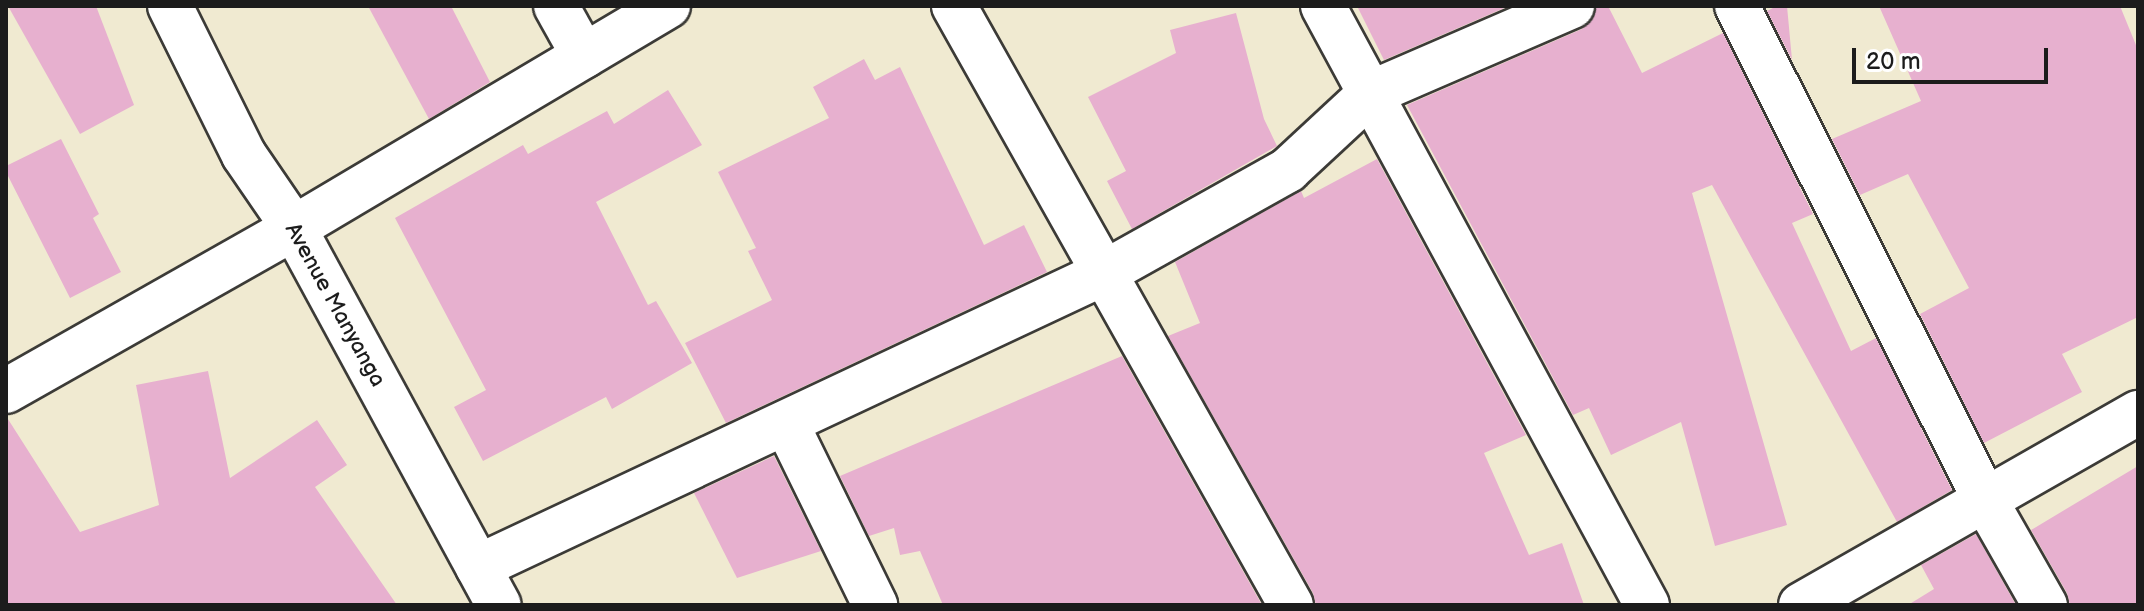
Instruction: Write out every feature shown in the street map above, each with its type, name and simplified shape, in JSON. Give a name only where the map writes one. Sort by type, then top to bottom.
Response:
[{"type":"street","name":"Avenue Manyanga","points":[[170,6],[244,155],[294,228],[499,605]]},
{"type":"street","points":[[556,6],[584,56]]},
{"type":"street","points":[[6,391],[294,228],[668,6]]},
{"type":"street","points":[[954,6],[1291,605]]},
{"type":"street","points":[[1323,6],[1647,605]]},
{"type":"street","points":[[478,567],[1104,273],[1288,170],[1371,93],[1572,6]]},
{"type":"street","points":[[1737,6],[1985,500],[2045,605]]},
{"type":"street","points":[[1801,605],[2138,413]]},
{"type":"street","points":[[786,423],[875,605]]},
{"type":"building","points":[[8,6],[96,6],[134,105],[80,134]]},
{"type":"building","points":[[368,6],[451,6],[490,82],[429,119]]},
{"type":"building","points":[[1357,6],[1509,6],[1384,60]]},
{"type":"building","points":[[1597,6],[1608,6],[1642,73],[1723,33],[1813,214],[1792,223],[1851,351],[1876,338],[1952,490],[1897,522],[1712,185],[1692,193],[1787,525],[1715,546],[1681,422],[1611,455],[1589,408],[1573,415],[1407,105],[1582,29],[1592,20]]},
{"type":"building","points":[[1777,6],[1787,6],[1792,60],[1767,11]]},
{"type":"building","points":[[1879,6],[2120,6],[2138,50],[2138,317],[2062,354],[2082,392],[1984,443],[1920,314],[1969,288],[1908,174],[1860,195],[1832,139],[1921,101]]},
{"type":"building","points":[[1236,13],[1264,119],[1277,146],[1132,229],[1107,181],[1126,171],[1088,97],[1176,53],[1170,30]]},
{"type":"building","points":[[864,59],[875,80],[900,67],[984,245],[1024,225],[1047,272],[726,423],[685,343],[772,300],[748,251],[756,248],[718,172],[829,118],[813,87]]},
{"type":"building","points":[[668,90],[702,145],[596,202],[648,305],[656,301],[692,363],[612,409],[606,397],[483,461],[454,407],[486,390],[395,218],[523,145],[528,154],[607,111],[614,124]]},
{"type":"building","points":[[61,139],[99,214],[93,218],[121,272],[70,298],[6,172],[6,166]]},
{"type":"building","points":[[1377,159],[1526,435],[1484,453],[1529,555],[1562,543],[1584,605],[1316,605],[1313,593],[1168,336],[1200,323],[1175,262],[1301,191],[1304,198]]},
{"type":"building","points":[[1122,356],[1262,605],[943,605],[920,551],[900,555],[894,528],[869,536],[840,476]]},
{"type":"building","points":[[208,371],[230,478],[317,420],[347,465],[315,487],[397,605],[6,605],[6,416],[80,532],[159,505],[136,385]]},
{"type":"building","points":[[774,456],[821,551],[737,578],[694,493]]},
{"type":"building","points":[[2138,466],[2138,605],[2070,605],[2067,593],[2031,530]]},
{"type":"building","points":[[1976,534],[2016,605],[1908,605],[1934,589],[1921,565]]}]
